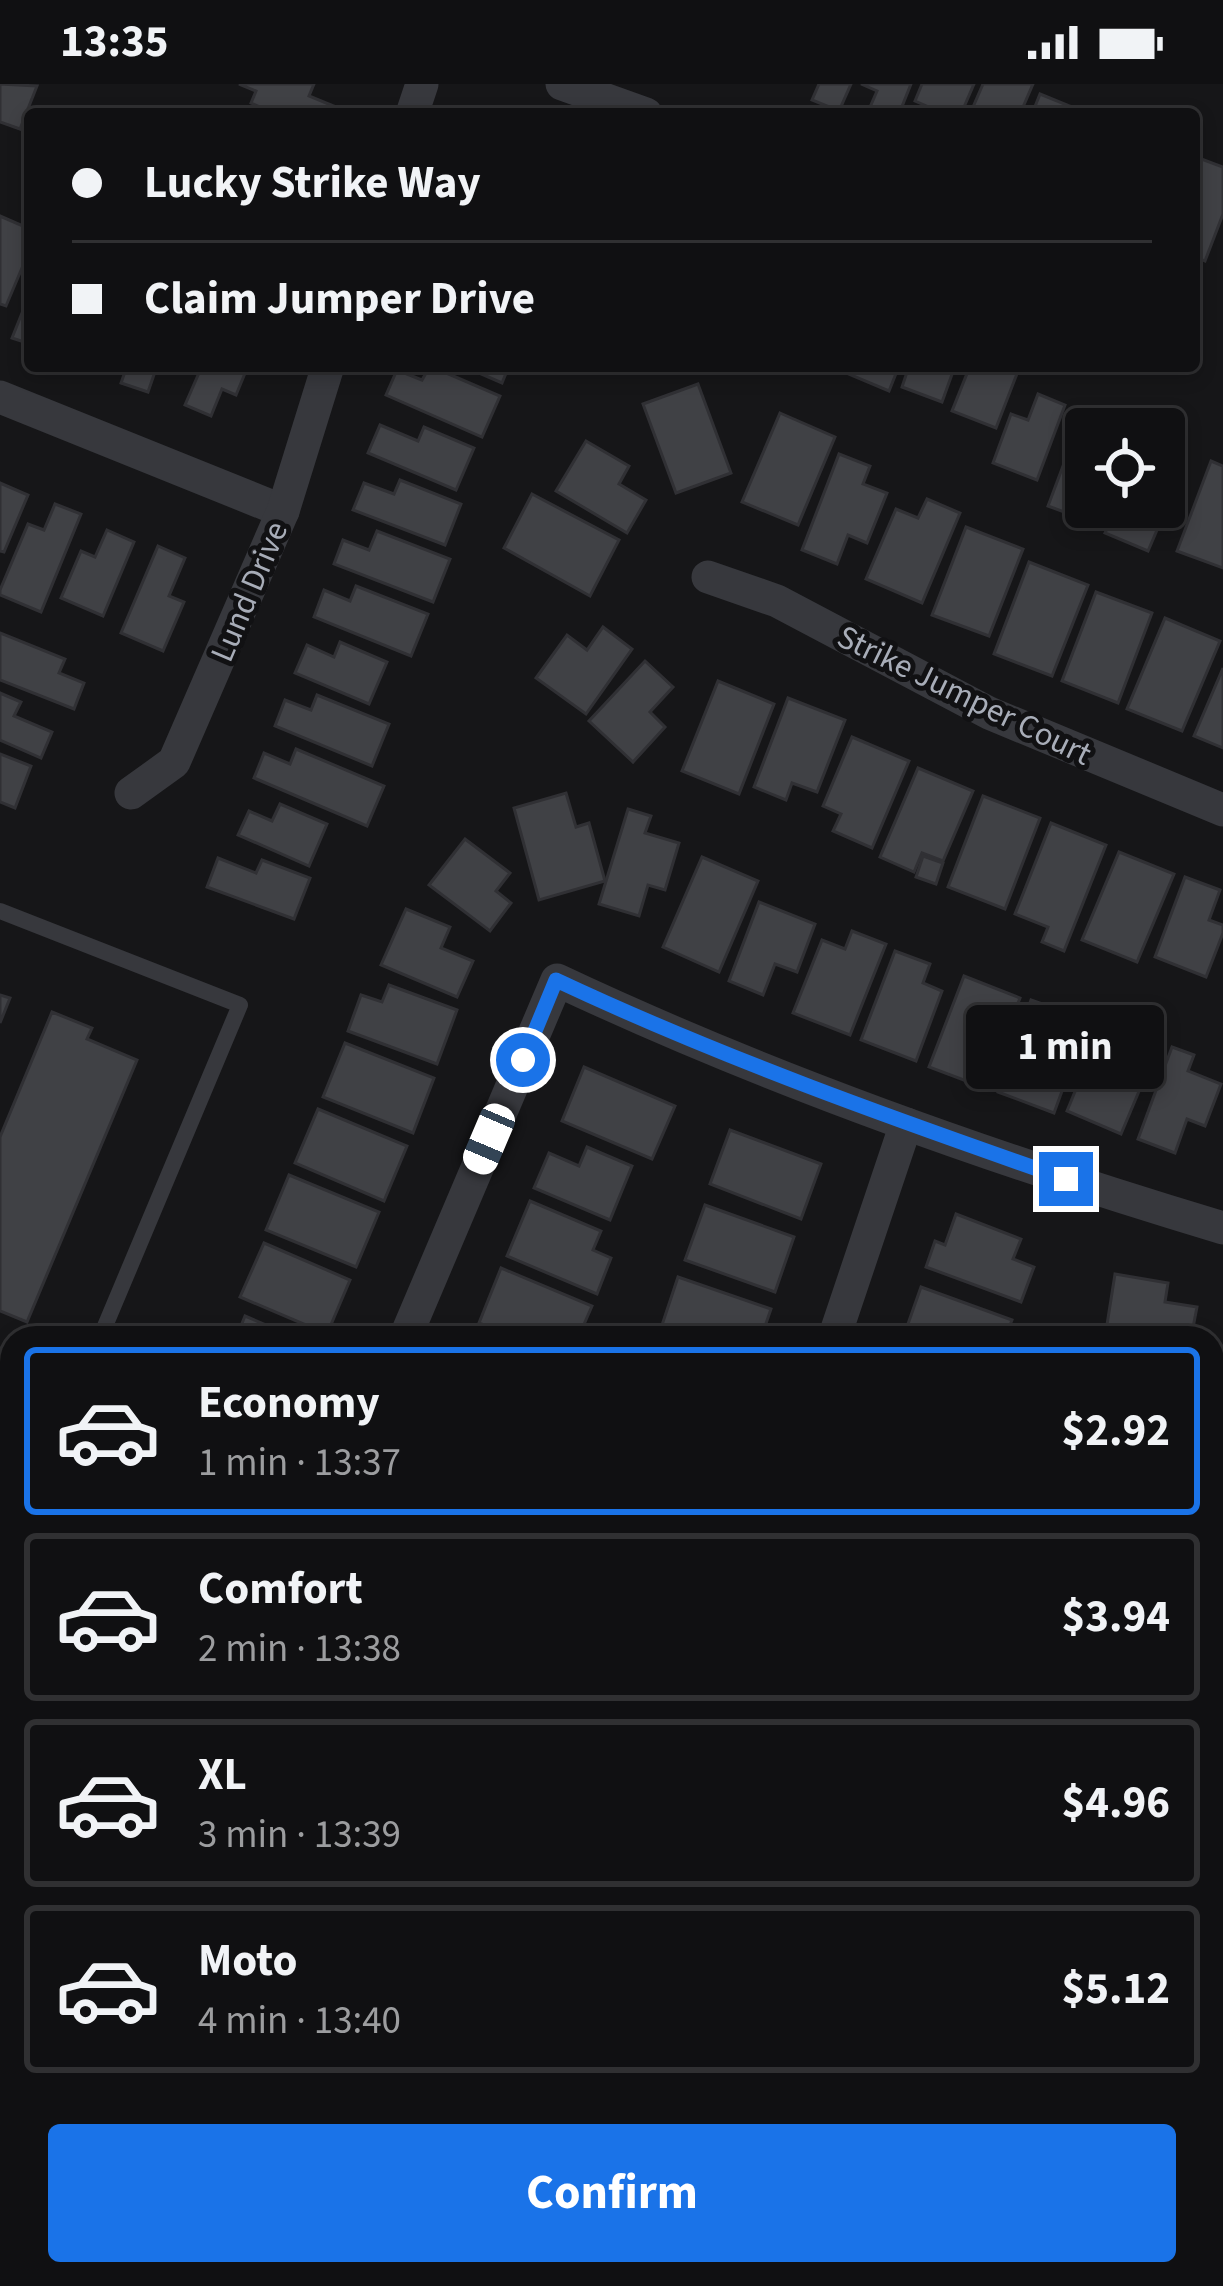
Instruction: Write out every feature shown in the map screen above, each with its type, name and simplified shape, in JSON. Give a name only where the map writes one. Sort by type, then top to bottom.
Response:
[{"type":"street","points":[[562,84],[629,108]]},
{"type":"street","name":"Lund Drive","points":[[131,794],[174,762],[283,511],[326,372]]},
{"type":"street","points":[[0,397],[283,511]]},
{"type":"street","name":"Strike Jumper Court","points":[[708,577],[777,601],[989,713],[1223,810]]},
{"type":"street","points":[[410,1326],[556,980],[657,1028],[906,1124],[1223,1228]]},
{"type":"street","points":[[838,1326],[906,1124]]},
{"type":"lane","points":[[0,910],[240,1006],[105,1326]]},
{"type":"building","points":[[0,84],[37,86],[28,108],[24,108],[20,129],[0,122]]},
{"type":"building","points":[[239,84],[314,84],[309,96],[338,108],[262,108],[251,103],[256,91]]},
{"type":"building","points":[[819,84],[851,84],[840,108],[812,100]]},
{"type":"building","points":[[861,84],[911,84],[901,108],[870,108],[877,91]]},
{"type":"building","points":[[922,84],[974,84],[964,108],[931,108],[915,101]]},
{"type":"building","points":[[983,84],[1033,84],[1023,108],[973,108]]},
{"type":"building","points":[[1040,94],[1075,108],[1034,108]]},
{"type":"building","points":[[1200,158],[1223,167],[1223,214],[1205,261],[1200,259]]},
{"type":"building","points":[[0,216],[24,226],[24,263],[6,306],[0,304]]},
{"type":"building","points":[[24,308],[24,342],[12,338]]},
{"type":"building","points":[[125,372],[155,372],[148,392],[121,383]]},
{"type":"building","points":[[199,372],[246,372],[236,395],[222,389],[211,416],[185,405]]},
{"type":"building","points":[[396,372],[422,380],[427,372],[444,372],[500,396],[482,437],[386,395]]},
{"type":"building","points":[[477,372],[507,372],[502,383]]},
{"type":"building","points":[[846,372],[897,372],[889,391]]},
{"type":"building","points":[[907,372],[953,372],[942,402],[902,387]]},
{"type":"building","points":[[968,372],[1018,372],[996,428],[952,411]]},
{"type":"building","points":[[698,384],[731,473],[676,493],[643,404]]},
{"type":"building","points":[[1038,394],[1065,405],[1037,480],[993,463],[1011,414],[1028,420]]},
{"type":"building","points":[[780,413],[835,437],[798,525],[742,502]]},
{"type":"building","points":[[380,425],[418,441],[424,427],[474,448],[456,490],[368,453]]},
{"type":"building","points":[[586,441],[629,466],[619,484],[646,500],[627,533],[556,491]]},
{"type":"building","points":[[839,454],[870,466],[863,484],[887,493],[867,543],[848,535],[837,564],[802,550]]},
{"type":"building","points":[[1065,461],[1065,512],[1048,506]]},
{"type":"building","points":[[1211,461],[1223,466],[1223,568],[1177,551]]},
{"type":"building","points":[[400,480],[461,504],[445,545],[353,510],[364,483],[394,494]]},
{"type":"building","points":[[0,483],[28,495],[4,552],[0,551]]},
{"type":"building","points":[[532,494],[619,540],[590,596],[504,548]]},
{"type":"building","points":[[927,499],[960,513],[922,603],[866,579],[896,509],[918,518]]},
{"type":"building","points":[[55,504],[81,514],[41,612],[0,595],[0,590],[28,524],[44,530]]},
{"type":"building","points":[[966,527],[1023,549],[989,636],[932,615]]},
{"type":"building","points":[[1107,528],[1158,528],[1148,551],[1105,533]]},
{"type":"building","points":[[107,530],[134,542],[103,616],[61,598],[81,551],[95,557]]},
{"type":"building","points":[[377,531],[450,559],[433,602],[334,564],[343,540],[369,550]]},
{"type":"building","points":[[158,546],[185,558],[169,596],[184,602],[163,651],[121,633]]},
{"type":"building","points":[[1029,562],[1088,585],[1052,676],[994,654]]},
{"type":"building","points":[[356,586],[428,614],[411,656],[314,617],[324,590],[350,601]]},
{"type":"building","points":[[1096,592],[1152,613],[1118,703],[1062,681]]},
{"type":"building","points":[[1165,618],[1220,641],[1182,731],[1127,709]]},
{"type":"building","points":[[603,627],[632,649],[586,714],[536,678],[567,635],[587,650]]},
{"type":"building","points":[[0,633],[65,659],[59,673],[84,683],[74,709],[0,680]]},
{"type":"building","points":[[340,642],[387,662],[369,704],[295,673],[307,645],[334,657]]},
{"type":"building","points":[[645,661],[673,687],[650,712],[665,727],[633,762],[589,721]]},
{"type":"building","points":[[1223,668],[1223,748],[1194,736]]},
{"type":"building","points":[[718,681],[774,704],[739,794],[682,771]]},
{"type":"building","points":[[0,693],[21,702],[14,716],[52,732],[41,758],[0,740]]},
{"type":"building","points":[[317,695],[389,724],[372,766],[275,726],[285,700],[311,710]]},
{"type":"building","points":[[788,698],[845,720],[817,792],[792,783],[786,800],[754,787]]},
{"type":"building","points":[[852,737],[909,761],[872,848],[833,831],[841,814],[823,806]]},
{"type":"building","points":[[296,749],[384,786],[367,826],[254,778],[264,753],[290,764]]},
{"type":"building","points":[[0,754],[31,766],[15,808],[0,802]]},
{"type":"building","points":[[918,768],[973,791],[943,861],[922,853],[914,872],[880,857]]},
{"type":"building","points":[[566,793],[576,827],[589,823],[605,881],[539,900],[514,808]]},
{"type":"building","points":[[983,796],[1040,818],[1005,909],[948,887]]},
{"type":"building","points":[[280,804],[327,824],[309,866],[238,835],[249,811],[272,821]]},
{"type":"building","points":[[628,809],[651,816],[645,833],[679,843],[665,890],[648,885],[639,916],[599,904]]},
{"type":"building","points":[[1051,823],[1106,845],[1064,951],[1042,942],[1048,927],[1015,914]]},
{"type":"building","points":[[465,839],[510,873],[496,891],[511,903],[490,931],[429,885]]},
{"type":"building","points":[[1119,852],[1174,874],[1137,962],[1082,940]]},
{"type":"building","points":[[923,856],[943,863],[936,884],[916,877]]},
{"type":"building","points":[[702,857],[758,881],[719,972],[663,947]]},
{"type":"building","points":[[218,858],[256,873],[262,860],[310,878],[294,919],[207,887]]},
{"type":"building","points":[[1185,877],[1220,890],[1209,920],[1223,925],[1223,933],[1206,977],[1155,957]]},
{"type":"building","points":[[759,902],[815,924],[797,972],[775,964],[763,995],[729,981]]},
{"type":"building","points":[[406,909],[450,927],[441,948],[473,961],[457,997],[381,965]]},
{"type":"building","points":[[852,931],[886,944],[850,1035],[793,1013],[822,940],[845,949]]},
{"type":"building","points":[[895,951],[930,964],[923,983],[942,991],[916,1061],[861,1040]]},
{"type":"building","points":[[964,976],[1020,998],[985,1088],[929,1067]]},
{"type":"building","points":[[389,985],[457,1010],[437,1064],[348,1031],[361,995],[382,1002]]},
{"type":"building","points":[[0,995],[10,998],[0,1023]]},
{"type":"building","points":[[1031,1000],[1088,1020],[1054,1113],[998,1092]]},
{"type":"building","points":[[52,1012],[92,1028],[87,1039],[137,1060],[27,1322],[0,1311],[0,1137]]},
{"type":"building","points":[[1123,1031],[1158,1046],[1121,1134],[1067,1111],[1095,1043],[1115,1052]]},
{"type":"building","points":[[345,1043],[434,1078],[413,1133],[323,1097]]},
{"type":"building","points":[[1172,1047],[1194,1055],[1188,1071],[1221,1084],[1205,1126],[1187,1119],[1175,1153],[1138,1139]]},
{"type":"building","points":[[584,1067],[675,1106],[652,1159],[562,1121]]},
{"type":"building","points":[[318,1109],[407,1146],[384,1201],[295,1163]]},
{"type":"building","points":[[730,1130],[821,1164],[801,1219],[710,1184]]},
{"type":"building","points":[[587,1147],[632,1166],[610,1220],[534,1188],[549,1153],[579,1166]]},
{"type":"building","points":[[289,1175],[379,1212],[356,1267],[266,1230]]},
{"type":"building","points":[[530,1201],[601,1231],[593,1250],[611,1258],[597,1294],[507,1256]]},
{"type":"building","points":[[705,1205],[794,1237],[775,1292],[685,1260]]},
{"type":"building","points":[[956,1214],[1021,1239],[1013,1259],[1034,1267],[1021,1302],[926,1267],[935,1241],[945,1245]]},
{"type":"building","points":[[264,1243],[350,1280],[330,1326],[308,1326],[240,1297]]},
{"type":"building","points":[[501,1268],[592,1306],[583,1326],[479,1323]]},
{"type":"building","points":[[1115,1274],[1168,1283],[1165,1302],[1197,1307],[1193,1326],[1107,1326]]},
{"type":"building","points":[[678,1277],[771,1309],[765,1326],[662,1326]]},
{"type":"building","points":[[921,1287],[1012,1320],[1010,1326],[907,1326]]},
{"type":"building","points":[[245,1316],[268,1326],[241,1326]]},
{"type":"route","points":[[523,1060],[556,980],[657,1028],[906,1124],[1066,1179]]}]
